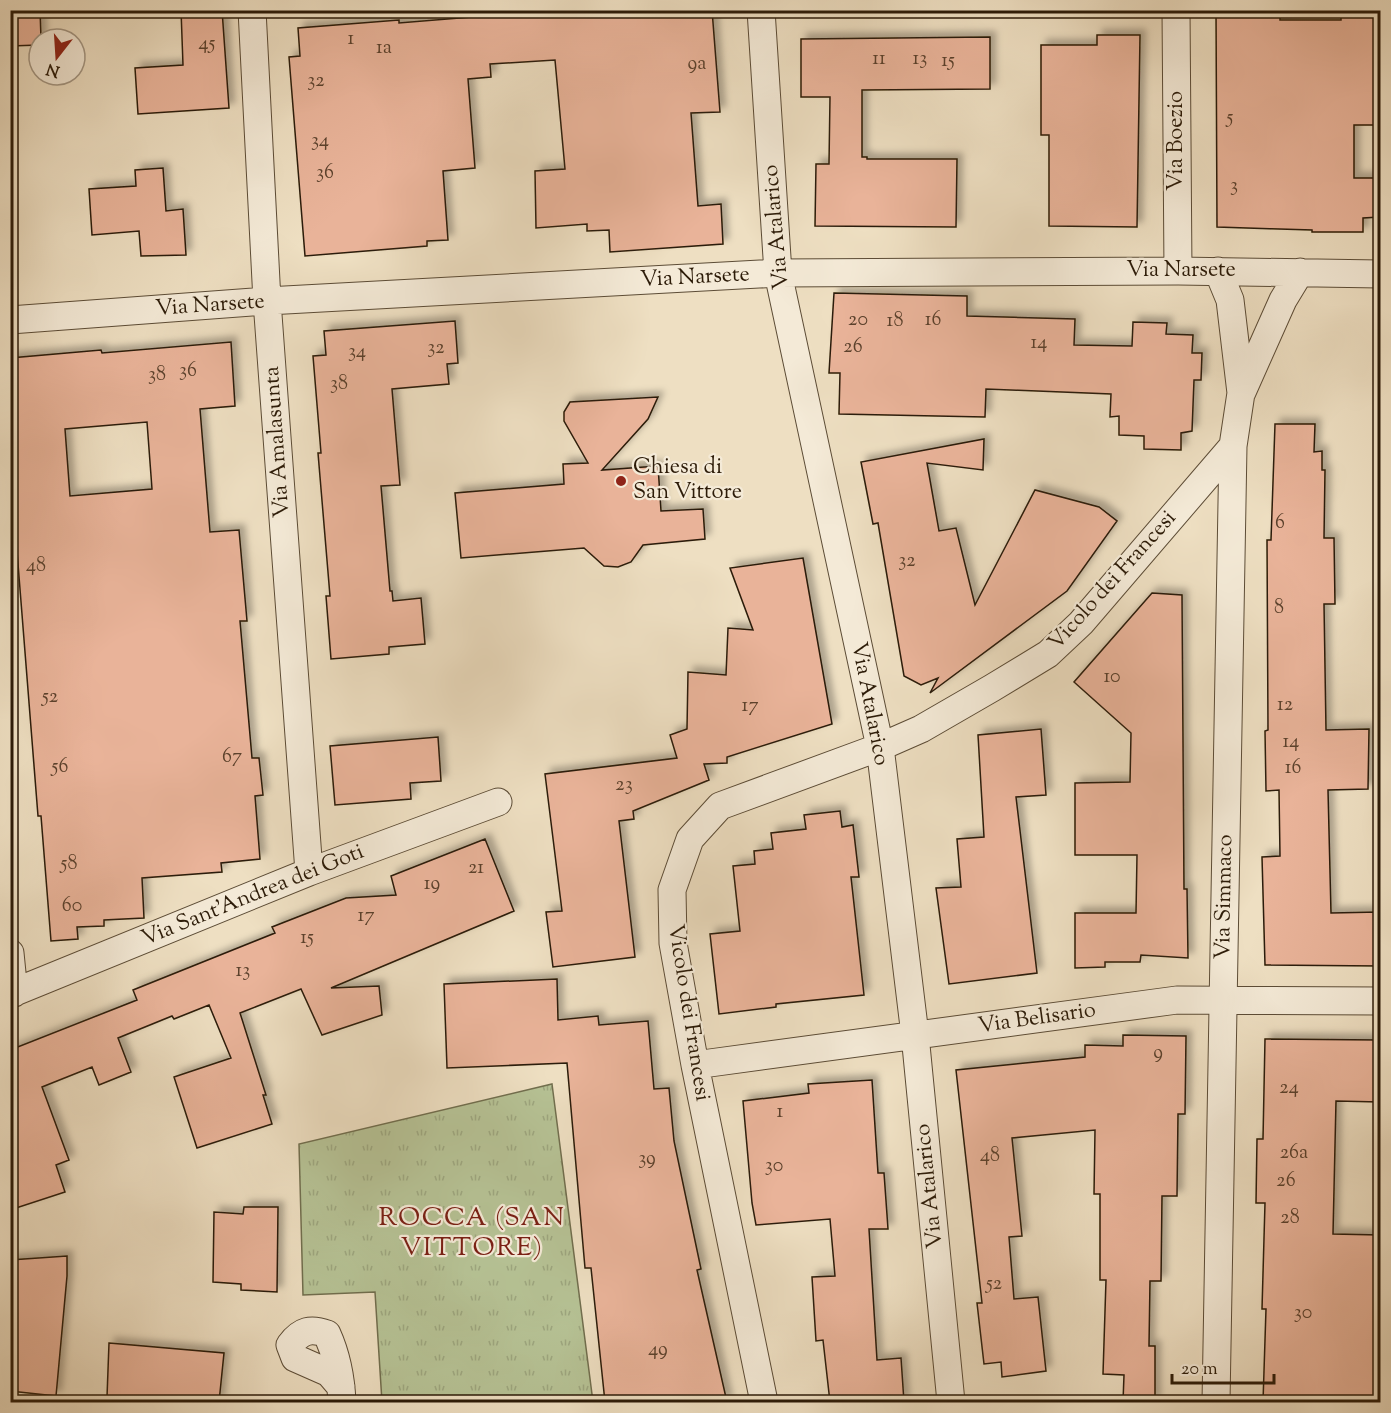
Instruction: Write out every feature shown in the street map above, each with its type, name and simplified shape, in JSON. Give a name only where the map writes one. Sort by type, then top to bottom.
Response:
[{"type":"street","name":"Via Amalasunta","points":[[252,10],[267,301],[309,872]]},
{"type":"street","name":"Via Atalarico","points":[[761,10],[778,273],[879,747],[915,1035],[951,1402]]},
{"type":"street","name":"Via Boezio","points":[[1176,10],[1178,271]]},
{"type":"street","name":"Via Narsete","points":[[10,320],[267,301],[778,273],[1218,271],[1380,274]]},
{"type":"street","name":"Via Simmaco","points":[[1216,1402],[1233,446],[1241,393],[1230,300],[1218,271]]},
{"type":"street","name":"Via Simmaco","points":[[1241,393],[1283,300],[1300,272]]},
{"type":"street","name":"Vicolo dei Francesi","points":[[764,1402],[695,1065],[673,944],[672,890],[690,839],[720,806],[921,729],[1048,654],[1081,623],[1233,446]]},
{"type":"street","name":"Via Sant'Andrea dei Goti","points":[[12,993],[309,872],[498,802]]},
{"type":"street","points":[[10,953],[12,993]]},
{"type":"street","name":"Via Belisario","points":[[695,1065],[1177,1000],[1380,1001]]},
{"type":"green space","points":[[552,1084],[593,1402],[382,1402],[375,1292],[303,1295],[299,1144]]},
{"type":"building","points":[[10,10],[40,10],[41,27],[27,27],[27,45],[10,46]]},
{"type":"building","points":[[181,10],[222,10],[229,108],[138,114],[135,68],[183,65]]},
{"type":"building","points":[[520,10],[712,10],[720,112],[691,113],[698,206],[721,204],[723,244],[610,252],[609,230],[587,231],[587,224],[536,228],[535,171],[565,169],[555,60],[490,64],[491,77],[468,79],[475,168],[443,171],[448,240],[427,241],[427,246],[305,256],[289,57],[300,56],[298,28],[399,20],[399,23],[520,13]]},
{"type":"building","points":[[1216,10],[1280,10],[1280,20],[1341,20],[1341,10],[1380,10],[1380,125],[1354,125],[1354,178],[1380,178],[1380,217],[1363,218],[1363,232],[1217,227]]},
{"type":"building","points":[[1097,35],[1140,35],[1137,227],[1049,226],[1049,135],[1041,135],[1041,45],[1097,45]]},
{"type":"building","points":[[990,37],[990,89],[862,90],[862,157],[867,157],[867,159],[957,159],[956,227],[815,226],[816,164],[829,164],[830,97],[801,97],[801,39]]},
{"type":"building","points":[[163,168],[166,211],[183,209],[186,255],[141,256],[139,231],[92,235],[89,189],[136,186],[135,170]]},
{"type":"building","points":[[834,293],[967,296],[967,316],[1075,319],[1074,345],[1132,346],[1133,322],[1167,323],[1166,334],[1193,335],[1192,353],[1202,353],[1201,380],[1194,380],[1192,431],[1181,433],[1181,450],[1144,449],[1144,436],[1119,435],[1119,416],[1110,417],[1111,394],[986,389],[985,417],[839,414],[840,373],[829,373]]},
{"type":"building","points":[[455,321],[458,363],[447,364],[449,384],[392,389],[400,485],[381,486],[390,591],[392,591],[393,601],[421,598],[425,644],[389,647],[389,654],[331,659],[326,596],[330,596],[318,453],[321,453],[313,356],[326,355],[324,331]]},
{"type":"building","points":[[231,342],[235,406],[200,409],[210,532],[239,530],[247,621],[240,621],[252,758],[259,758],[263,795],[255,796],[260,859],[221,863],[222,872],[142,878],[144,918],[104,920],[104,926],[77,927],[78,939],[51,941],[41,816],[38,816],[10,463],[10,358],[101,350],[102,353]],"holes":[[[147,422],[152,489],[70,496],[65,429]]]},
{"type":"building","points":[[658,397],[648,419],[602,470],[658,466],[661,511],[703,509],[705,539],[643,545],[631,562],[618,567],[604,566],[584,548],[461,558],[455,493],[564,484],[563,464],[588,463],[564,421],[564,412],[570,402]]},
{"type":"building","points":[[1275,424],[1315,424],[1314,452],[1322,451],[1322,470],[1325,470],[1324,538],[1334,538],[1335,604],[1324,604],[1326,730],[1369,729],[1368,789],[1328,790],[1331,913],[1380,912],[1380,966],[1265,965],[1262,857],[1280,856],[1279,790],[1266,791],[1265,731],[1268,730],[1267,540],[1271,540]]},
{"type":"building","points":[[984,439],[983,470],[927,463],[939,531],[956,528],[975,605],[1035,490],[1099,507],[1117,521],[1067,591],[930,693],[938,678],[921,685],[904,676],[878,523],[873,524],[861,462]]},
{"type":"building","points":[[803,558],[832,724],[727,757],[727,763],[704,764],[709,780],[633,811],[634,819],[619,821],[635,957],[553,967],[546,912],[562,911],[545,774],[677,758],[670,735],[687,729],[688,672],[726,675],[728,628],[753,630],[730,568]]},
{"type":"building","points":[[1152,593],[1182,595],[1184,889],[1187,889],[1188,958],[1141,955],[1140,962],[1105,962],[1105,967],[1075,968],[1075,913],[1136,913],[1137,855],[1075,855],[1075,783],[1130,782],[1131,733],[1074,682]]},
{"type":"building","points":[[1041,729],[1046,795],[1016,797],[1037,973],[949,984],[936,888],[961,887],[957,839],[984,837],[978,735]]},
{"type":"building","points":[[438,737],[441,781],[410,783],[411,799],[335,805],[330,746]]},
{"type":"building","points":[[840,811],[842,827],[853,825],[859,877],[851,877],[864,995],[776,1004],[776,1007],[719,1014],[710,934],[740,931],[733,866],[755,864],[754,851],[773,849],[771,833],[806,829],[804,815]]},
{"type":"building","points":[[485,839],[514,911],[331,988],[379,986],[382,1015],[322,1035],[301,989],[240,1013],[266,1095],[263,1095],[272,1124],[197,1148],[174,1077],[231,1058],[209,1005],[174,1019],[172,1016],[118,1038],[131,1072],[99,1085],[92,1067],[42,1087],[69,1160],[56,1165],[65,1192],[10,1210],[10,1050],[137,1000],[133,990],[275,933],[272,927],[346,898],[396,895],[391,876]]},
{"type":"building","points":[[557,979],[558,1020],[598,1016],[599,1025],[648,1021],[654,1089],[669,1088],[674,1141],[701,1269],[697,1270],[727,1402],[605,1402],[591,1268],[585,1268],[567,1063],[447,1068],[444,984]]},
{"type":"building","points":[[1123,1035],[1186,1036],[1185,1114],[1178,1114],[1177,1196],[1162,1196],[1161,1281],[1150,1281],[1149,1346],[1155,1346],[1155,1402],[1123,1402],[1124,1375],[1103,1374],[1106,1280],[1100,1280],[1100,1194],[1094,1194],[1095,1130],[1012,1138],[1022,1236],[1009,1237],[1014,1299],[1038,1297],[1046,1371],[1002,1377],[1001,1362],[984,1364],[977,1303],[982,1303],[956,1070],[1085,1057],[1085,1045],[1123,1046]]},
{"type":"building","points":[[1265,1039],[1380,1040],[1380,1102],[1336,1101],[1333,1234],[1380,1235],[1380,1402],[1263,1402],[1266,1309],[1262,1309],[1265,1203],[1256,1203],[1257,1139],[1263,1139]]},
{"type":"building","points":[[872,1080],[878,1173],[884,1173],[888,1229],[869,1229],[877,1360],[901,1358],[904,1402],[830,1402],[823,1340],[816,1341],[812,1277],[835,1276],[830,1219],[756,1225],[743,1101],[809,1093],[808,1084]]},
{"type":"building","points":[[244,1207],[278,1207],[277,1292],[241,1290],[241,1284],[213,1282],[214,1212],[243,1214]]},
{"type":"building","points":[[67,1256],[56,1396],[10,1391],[10,1260]]},
{"type":"building","points":[[109,1343],[224,1353],[219,1402],[107,1397]]},
{"type":"place","name":"Chiesa di San Vittore","points":[[621,481]]},
{"type":"district","name":"ROCCA (SAN VITTORE)","points":[[472,1233]]}]
